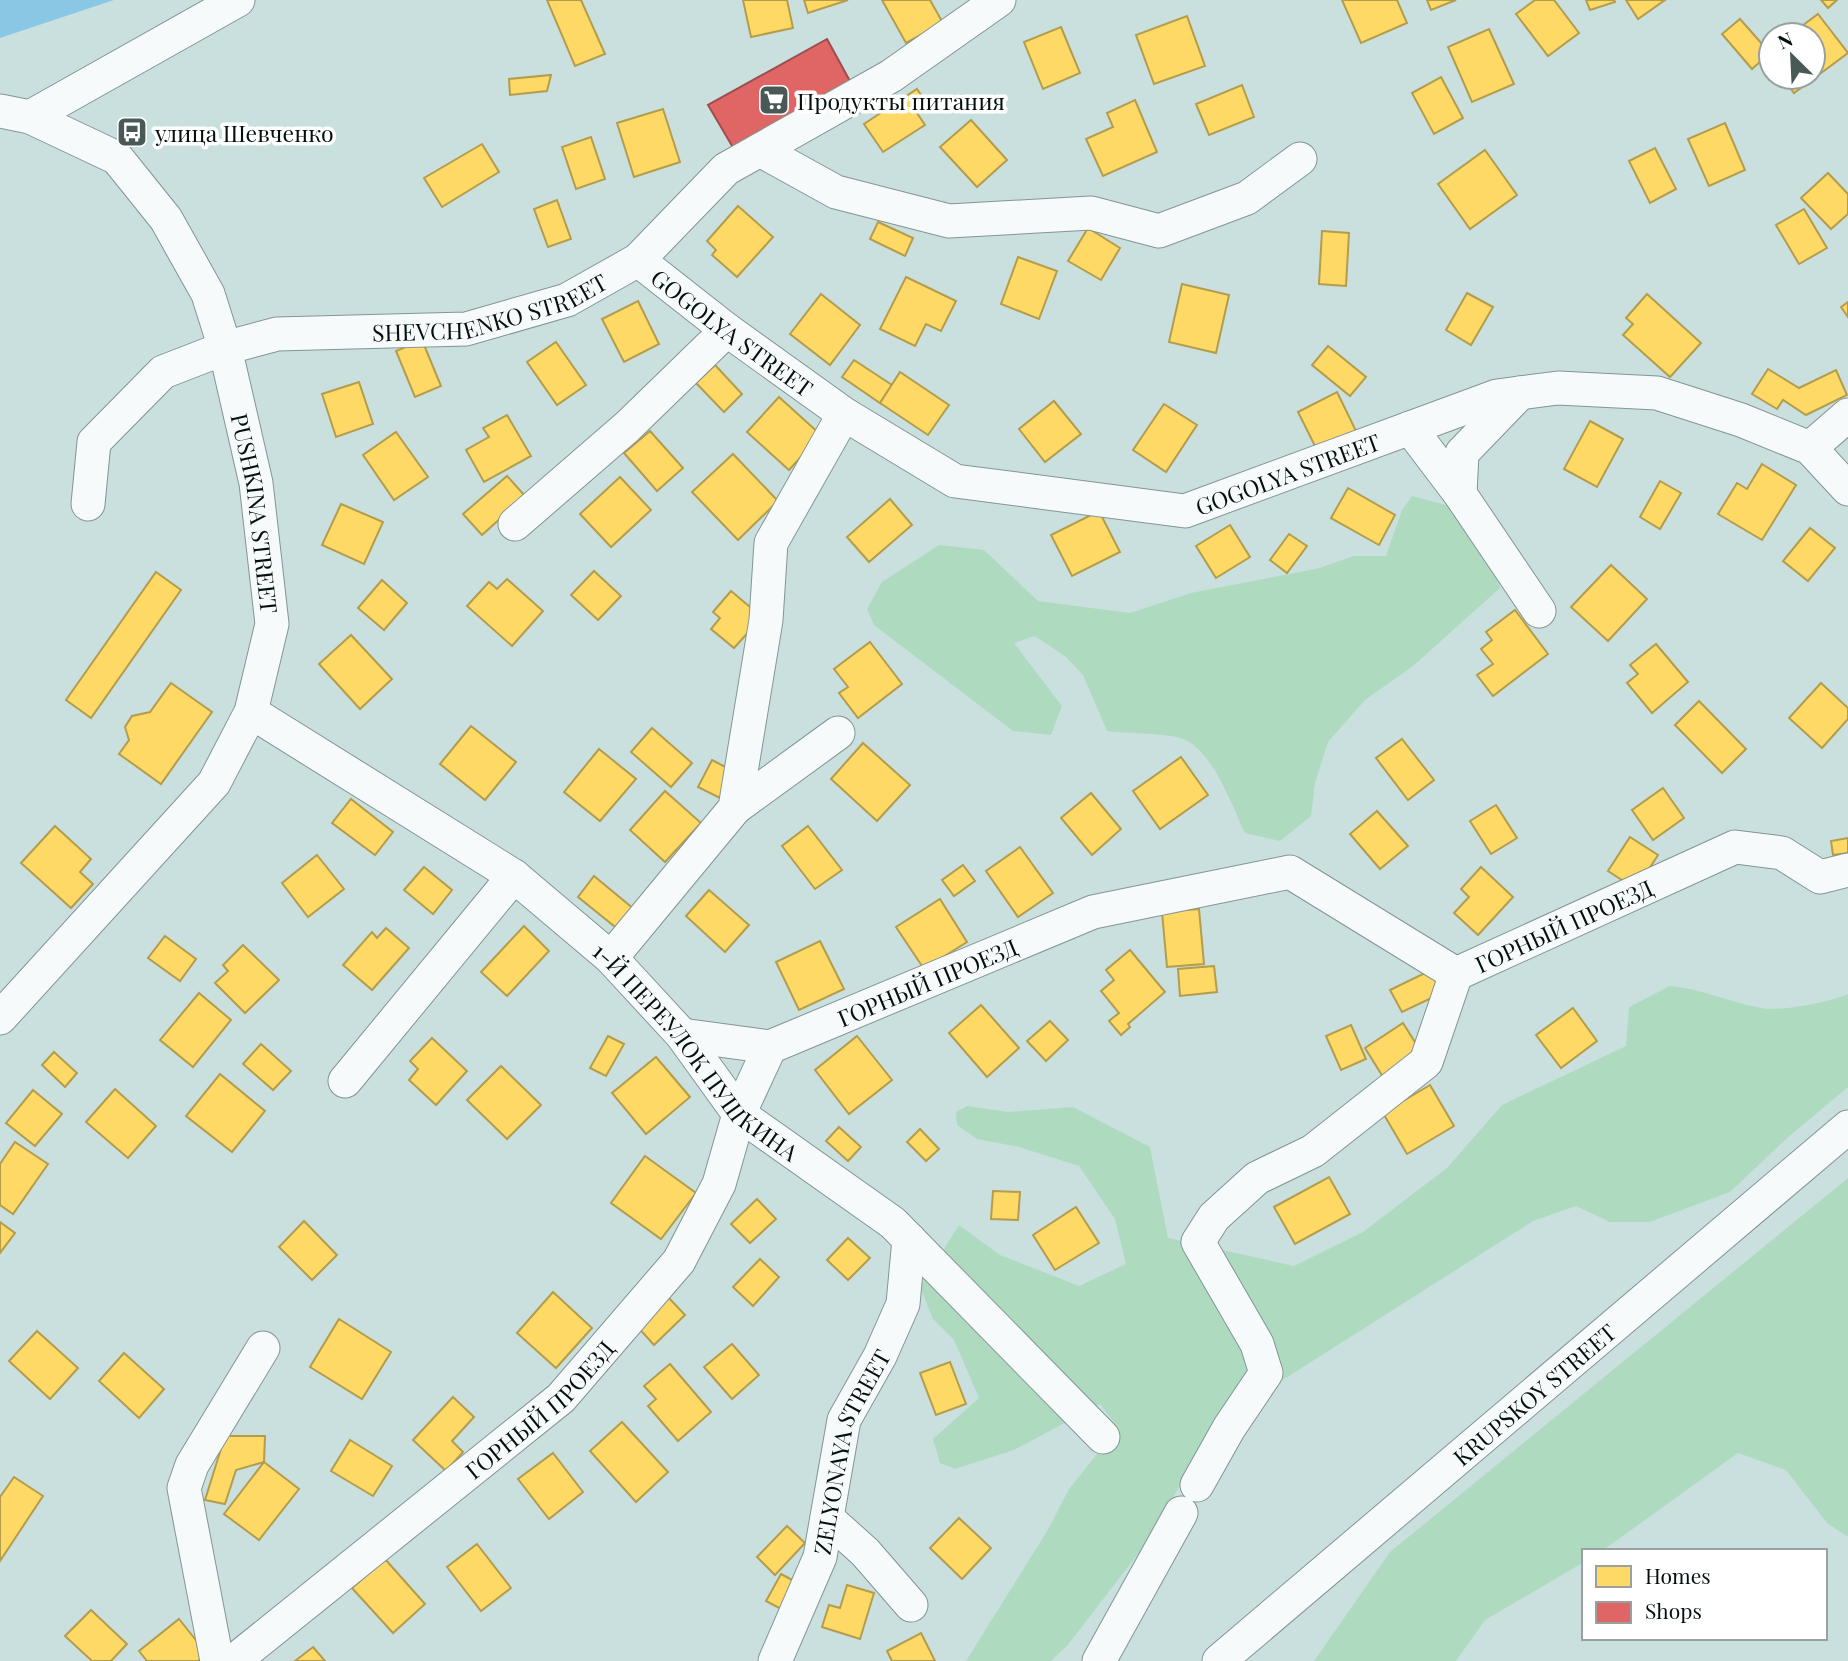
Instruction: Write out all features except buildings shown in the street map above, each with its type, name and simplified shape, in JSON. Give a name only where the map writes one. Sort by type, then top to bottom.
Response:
[{"type":"street","points":[[15,114],[238,0]]},
{"type":"street","name":"SHEVCHENKO STREET","points":[[88,504],[94,442],[163,372],[225,348],[277,334],[466,329],[567,300],[638,260],[726,169],[891,76],[999,0]]},
{"type":"street","name":"PUSHKINA STREET","points":[[0,1018],[214,783],[251,712],[272,625],[256,483],[225,348],[208,294],[166,219],[117,158],[15,114]]},
{"type":"street","points":[[760,149],[836,192],[949,221],[1091,213],[1159,231],[1247,198],[1300,159]]},
{"type":"street","name":"GOGOLYA STREET","points":[[638,260],[727,330],[844,414],[955,481],[1185,511],[1497,396],[1558,388],[1657,393],[1741,420],[1810,448],[1848,489]]},
{"type":"street","points":[[515,524],[627,428],[727,330]]},
{"type":"street","points":[[1460,494],[1462,453],[1520,393]]},
{"type":"street","points":[[735,808],[766,620],[771,542],[844,414]]},
{"type":"street","points":[[1810,448],[1848,415]]},
{"type":"street","points":[[1410,428],[1460,494],[1539,611]]},
{"type":"street","name":"1-Й ПЕРЕУЛОК ПУШКИНА","points":[[251,712],[513,876],[611,958],[682,1035],[739,1114],[862,1199],[909,1239],[1103,1437]]},
{"type":"street","points":[[611,958],[735,808],[838,733]]},
{"type":"street","name":"ГОРНЫЙ ПРОЕЗД","points":[[234,1661],[561,1398],[679,1261],[719,1184],[739,1114],[770,1047],[1093,912],[1290,872],[1457,974],[1735,847],[1782,853],[1820,877],[1848,870]]},
{"type":"street","points":[[345,1080],[513,876]]},
{"type":"street","points":[[1197,1485],[1229,1428],[1266,1373],[1257,1344],[1198,1242],[1214,1217],[1257,1178],[1313,1151],[1426,1062],[1457,974]]},
{"type":"street","points":[[682,1035],[770,1047]]},
{"type":"street","name":"KRUPSKOY STREET","points":[[1219,1661],[1848,1127]]},
{"type":"street","name":"ZELYONAYA STREET","points":[[775,1661],[820,1557],[844,1420],[880,1356],[903,1304],[909,1239]]},
{"type":"street","points":[[217,1661],[184,1488],[192,1465],[263,1348]]},
{"type":"street","points":[[1099,1661],[1181,1513]]},
{"type":"street","points":[[827,1518],[865,1552],[911,1605]]},
{"type":"green space","points":[[1412,496],[1457,508],[1491,562],[1500,588],[1413,666],[1365,700],[1328,742],[1315,783],[1311,816],[1280,841],[1245,833],[1215,771],[1188,741],[1161,735],[1107,731],[1083,675],[1066,657],[1035,636],[1014,643],[1062,706],[1051,735],[1013,731],[874,625],[867,609],[882,582],[939,545],[984,550],[1038,601],[1130,613],[1191,593],[1320,568],[1353,556],[1386,556],[1402,510]]},
{"type":"green space","points":[[1670,986],[1769,1009],[1805,1006],[1848,994],[1848,1087],[1786,1139],[1730,1192],[1650,1222],[1610,1222],[1576,1206],[1533,1221],[1215,1423],[1151,1537],[1067,1646],[1051,1661],[966,1661],[1049,1528],[1069,1489],[1118,1428],[1100,1404],[1014,1450],[955,1469],[940,1463],[933,1439],[979,1398],[954,1340],[933,1319],[920,1287],[959,1225],[1000,1255],[1079,1286],[1126,1264],[1115,1219],[1079,1166],[1019,1147],[977,1139],[957,1125],[956,1112],[967,1106],[1008,1112],[1073,1107],[1150,1147],[1168,1238],[1294,1266],[1363,1232],[1447,1168],[1502,1105],[1626,1046],[1629,1007]]},
{"type":"green space","points":[[1848,1178],[1848,1537],[1827,1523],[1786,1470],[1738,1453],[1605,1549],[1582,1549],[1582,1563],[1485,1620],[1456,1661],[1314,1661],[1390,1552]]},
{"type":"water","points":[[0,0],[114,0],[0,38]]},
{"type":"place","name":"Продукты питания","points":[[774,100]]},
{"type":"place","name":"улица Шевченко","points":[[132,132]]}]
